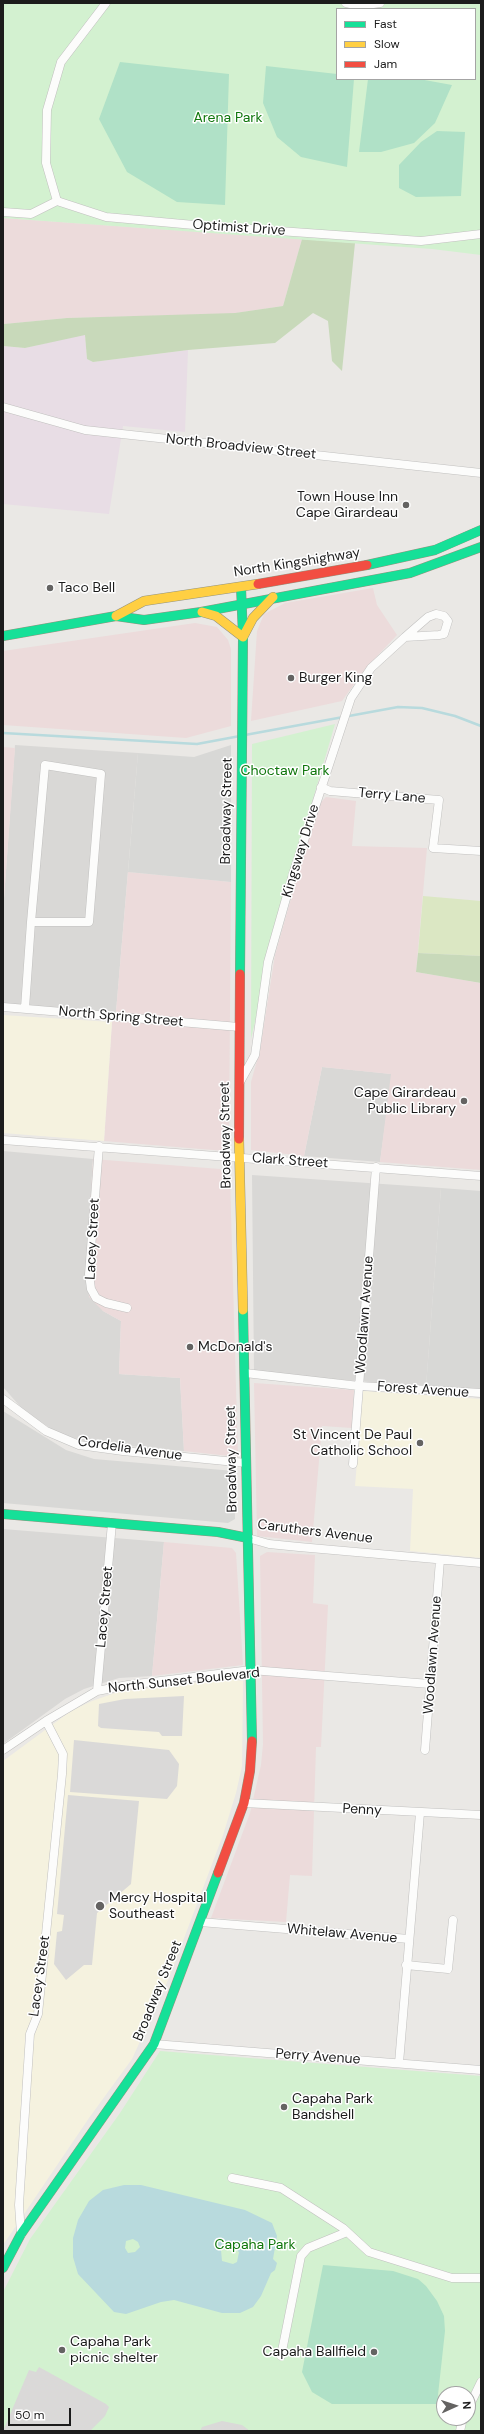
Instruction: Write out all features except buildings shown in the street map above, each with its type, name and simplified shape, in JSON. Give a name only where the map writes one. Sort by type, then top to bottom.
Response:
[{"type":"main road","name":"North Kingshighway","points":[[3,636],[116,616],[144,601],[241,587],[384,562],[435,550],[481,530]]},
{"type":"main road","name":"North Kingshighway","points":[[116,616],[144,620],[201,612],[410,572],[481,547]]},
{"type":"main road","name":"Broadway Street","points":[[3,2268],[21,2234],[154,2044],[244,1803],[252,1751],[245,1373],[239,1157],[243,637],[243,603],[241,587]]},
{"type":"main road","points":[[201,612],[216,616],[243,637],[253,618],[273,598]]},
{"type":"main road","name":"Caruthers Avenue","points":[[3,1514],[218,1532],[248,1538]]},
{"type":"street","points":[[3,212],[31,214],[57,201],[46,163],[47,110],[61,62],[106,3]]},
{"type":"street","points":[[346,3],[360,6],[380,3]]},
{"type":"street","name":"Optimist Drive","points":[[57,201],[106,217],[194,225],[422,241],[481,234]]},
{"type":"street","name":"North Broadview Street","points":[[3,407],[85,430],[481,473]]},
{"type":"street","name":"Kingsway Drive","points":[[239,1085],[255,1055],[268,962],[320,787],[351,698],[371,668],[405,637],[428,617],[436,614],[444,616],[448,621],[444,634],[405,637]]},
{"type":"street","points":[[24,1008],[31,922],[45,765],[101,774],[89,922],[31,922]]},
{"type":"street","name":"Terry Lane","points":[[320,787],[330,791],[439,800],[433,848],[481,851]]},
{"type":"street","name":"North Spring Street","points":[[3,1007],[239,1027]]},
{"type":"street","name":"Clark Street","points":[[3,1140],[99,1146],[481,1176]]},
{"type":"street","name":"Lacey Street","points":[[99,1146],[89,1274],[91,1289],[96,1298],[106,1303],[127,1308]]},
{"type":"street","name":"Woodlawn Avenue","points":[[353,1464],[376,1167]]},
{"type":"street","name":"Forest Avenue","points":[[245,1373],[359,1386],[481,1393]]},
{"type":"street","name":"Cordelia Avenue","points":[[3,1399],[46,1431],[79,1445],[246,1463]]},
{"type":"street","name":"Lacey Street","points":[[97,1691],[112,1524]]},
{"type":"street","name":"Caruthers Avenue","points":[[248,1538],[269,1544],[481,1563]]},
{"type":"street","name":"Woodlawn Avenue","points":[[425,1750],[440,1560]]},
{"type":"street","name":"North Sunset Boulevard","points":[[3,1750],[46,1721],[97,1691],[251,1670],[430,1684]]},
{"type":"street","name":"Lacey Street","points":[[21,2234],[19,2205],[30,2034],[38,2014],[63,1754],[46,1721]]},
{"type":"street","name":"Penny","points":[[244,1803],[481,1815]]},
{"type":"street","points":[[409,1939],[420,1813]]},
{"type":"street","points":[[406,1965],[448,1968],[453,1920]]},
{"type":"street","name":"Whitelaw Avenue","points":[[200,1922],[409,1939],[398,2063]]},
{"type":"street","name":"Perry Avenue","points":[[154,2044],[481,2070]]},
{"type":"street","points":[[232,2178],[280,2188],[307,2203],[347,2232],[370,2252],[452,2278],[481,2278]]},
{"type":"street","points":[[280,2356],[301,2256],[308,2248],[347,2232]]},
{"type":"street","points":[[476,2392],[481,2382]]},
{"type":"shaded area","points":[[3,218],[302,239],[283,306],[230,314],[67,318],[5,324],[3,326]]},
{"type":"shaded area","points":[[85,334],[87,359],[93,362],[188,350],[185,432],[123,426],[109,514],[3,504],[3,346],[25,348]]},
{"type":"shaded area","points":[[373,588],[377,605],[397,635],[365,669],[342,701],[251,721],[257,631],[264,614],[285,603]]},
{"type":"shaded area","points":[[195,623],[217,627],[228,640],[231,649],[231,726],[186,738],[3,725],[3,651]]},
{"type":"shaded area","points":[[15,745],[138,753],[116,1012],[3,1004],[3,912]]},
{"type":"shaded area","points":[[231,745],[231,882],[128,872],[138,753],[194,757]]},
{"type":"shaded area","points":[[3,747],[15,748],[3,912]]},
{"type":"shaded area","points":[[326,797],[356,801],[352,846],[427,848],[416,972],[481,983],[481,1170],[380,1162],[391,1074],[322,1067],[304,1156],[251,1150],[251,1082],[260,1050],[275,955],[320,803]]},
{"type":"shaded area","points":[[128,872],[231,882],[229,1138],[225,1151],[104,1141],[112,1022],[116,1012]]},
{"type":"shaded area","points":[[3,1015],[112,1022],[104,1141],[3,1133]]},
{"type":"shaded area","points":[[322,1067],[392,1074],[380,1162],[304,1156]]},
{"type":"shaded area","points":[[3,1151],[93,1159],[86,1275],[103,1311],[121,1321],[119,1374],[180,1378],[184,1451],[87,1442],[58,1433],[25,1412],[3,1387]]},
{"type":"shaded area","points":[[93,1159],[220,1169],[230,1178],[238,1457],[184,1451],[180,1378],[119,1374],[121,1321],[103,1311],[89,1297],[86,1275]]},
{"type":"shaded area","points":[[252,1175],[441,1188],[426,1387],[254,1372]]},
{"type":"shaded area","points":[[441,1188],[481,1191],[481,1390],[426,1387]]},
{"type":"shaded area","points":[[254,1383],[354,1390],[352,1428],[322,1426],[312,1542],[257,1536]]},
{"type":"shaded area","name":"St Vincent De Paul Catholic School","points":[[363,1391],[481,1399],[481,1558],[410,1551],[413,1489],[355,1486]]},
{"type":"shaded area","points":[[3,1411],[66,1450],[94,1459],[234,1471],[235,1519],[228,1523],[3,1503]]},
{"type":"shaded area","points":[[3,1529],[164,1542],[152,1676],[119,1678],[84,1689],[65,1699],[3,1744]]},
{"type":"shaded area","points":[[164,1542],[232,1548],[236,1553],[243,1665],[152,1676]]},
{"type":"shaded area","points":[[267,1552],[315,1555],[313,1603],[328,1605],[321,1747],[316,1747],[312,1876],[290,1875],[286,1922],[211,1918],[250,1813],[261,1765],[263,1744],[260,1556]]},
{"type":"shaded area","name":"Mercy Hospital Southeast","points":[[228,1679],[243,1681],[242,1766],[236,1793],[223,1835],[169,1978],[132,2059],[89,2118],[3,2245],[3,1761],[71,1711],[92,1701],[118,1692]]},
{"type":"shaded area","points":[[184,1696],[182,1736],[162,1736],[159,1732],[101,1728],[98,1726],[99,1704],[125,1699]]},
{"type":"shaded area","points":[[74,1740],[169,1750],[179,1764],[177,1786],[167,1799],[70,1792]]},
{"type":"shaded area","points":[[68,1795],[139,1801],[131,1884],[97,1913],[92,1965],[84,1965],[66,1980],[54,1964],[57,1932],[62,1931],[64,1915],[57,1914]]},
{"type":"shaded area","points":[[39,2367],[106,2404],[109,2407],[105,2416],[90,2431],[3,2431],[29,2370],[36,2372]]},
{"type":"shaded area","points":[[222,2421],[242,2425],[250,2431],[200,2431],[202,2427]]},
{"type":"green space","name":"Arena Park","points":[[3,3],[481,3],[481,255],[432,249],[3,218]]},
{"type":"green space","points":[[120,62],[229,74],[225,205],[177,202],[127,172],[99,119]]},
{"type":"green space","points":[[266,66],[336,74],[336,80],[354,80],[347,167],[301,157],[277,137],[263,103]]},
{"type":"green space","points":[[368,80],[424,80],[452,85],[435,123],[414,143],[381,152],[359,152]]},
{"type":"green space","points":[[437,131],[465,132],[461,196],[416,197],[399,188],[399,165],[421,142]]},
{"type":"green space","points":[[302,239],[355,243],[342,371],[332,361],[328,321],[313,313],[275,343],[188,350],[93,362],[87,359],[85,335],[25,348],[3,346],[4,324],[67,318],[235,313],[283,306]]},
{"type":"green space","name":"Choctaw Park","points":[[335,724],[284,898],[251,1039],[252,744]]},
{"type":"green space","points":[[423,896],[481,901],[481,956],[418,953]]},
{"type":"green space","points":[[418,953],[481,956],[481,983],[416,972]]},
{"type":"green space","name":"Capaha Park","points":[[160,2051],[481,2076],[481,2431],[3,2431],[3,2292],[30,2239],[120,2113]]},
{"type":"green space","name":"Capaha Ballfield","points":[[323,2265],[393,2271],[418,2279],[426,2286],[437,2301],[444,2316],[445,2331],[439,2386],[436,2386],[436,2404],[332,2404],[312,2392],[302,2372]]},
{"type":"water","points":[[124,2185],[141,2185],[245,2210],[272,2223],[277,2236],[273,2259],[277,2263],[275,2270],[271,2273],[261,2296],[253,2307],[240,2313],[222,2313],[174,2300],[161,2302],[126,2314],[114,2312],[78,2274],[73,2257],[73,2238],[78,2220],[89,2201],[103,2190]],"holes":[[[133,2239],[138,2242],[140,2247],[135,2252],[128,2253],[125,2248],[126,2241]],[[233,2247],[239,2252],[237,2262],[233,2264],[222,2261],[221,2250]]]},
{"type":"waterway","points":[[245,735],[398,707],[422,708],[455,716],[481,726]]},
{"type":"waterway","points":[[3,733],[197,744],[240,736]]},
{"type":"traffic: fast","points":[[367,565],[435,550],[481,530]]},
{"type":"traffic: fast","points":[[3,636],[116,616],[144,620],[201,612],[410,573],[481,547]]},
{"type":"traffic: fast","points":[[240,974],[243,637],[241,587]]},
{"type":"traffic: fast","points":[[243,1310],[252,1741]]},
{"type":"traffic: fast","points":[[3,1514],[218,1532],[248,1538]]},
{"type":"traffic: fast","points":[[3,2268],[21,2234],[154,2044],[218,1873]]},
{"type":"traffic: slow","points":[[116,616],[144,601],[258,584]]},
{"type":"traffic: slow","points":[[202,612],[216,616],[243,637],[253,618],[273,597]]},
{"type":"traffic: slow","points":[[239,1139],[243,1310]]},
{"type":"traffic: jam","points":[[258,584],[367,565]]},
{"type":"traffic: jam","points":[[239,1139],[240,974]]},
{"type":"traffic: jam","points":[[218,1873],[244,1803],[250,1771],[252,1741]]},
{"type":"place","name":"Town House Inn Cape Girardeau","points":[[406,505]]},
{"type":"place","name":"Taco Bell","points":[[50,588]]},
{"type":"place","name":"Burger King","points":[[291,678]]},
{"type":"place","name":"Cape Girardeau Public Library","points":[[464,1101]]},
{"type":"place","name":"McDonald's","points":[[190,1347]]},
{"type":"place","name":"St Vincent De Paul Catholic School","points":[[420,1443]]},
{"type":"place","name":"Mercy Hospital Southeast","points":[[100,1906]]},
{"type":"place","name":"Capaha Park Bandshell","points":[[284,2107]]},
{"type":"place","name":"Capaha Park picnic shelter","points":[[62,2350]]},
{"type":"place","name":"Capaha Ballfield","points":[[374,2352]]}]
